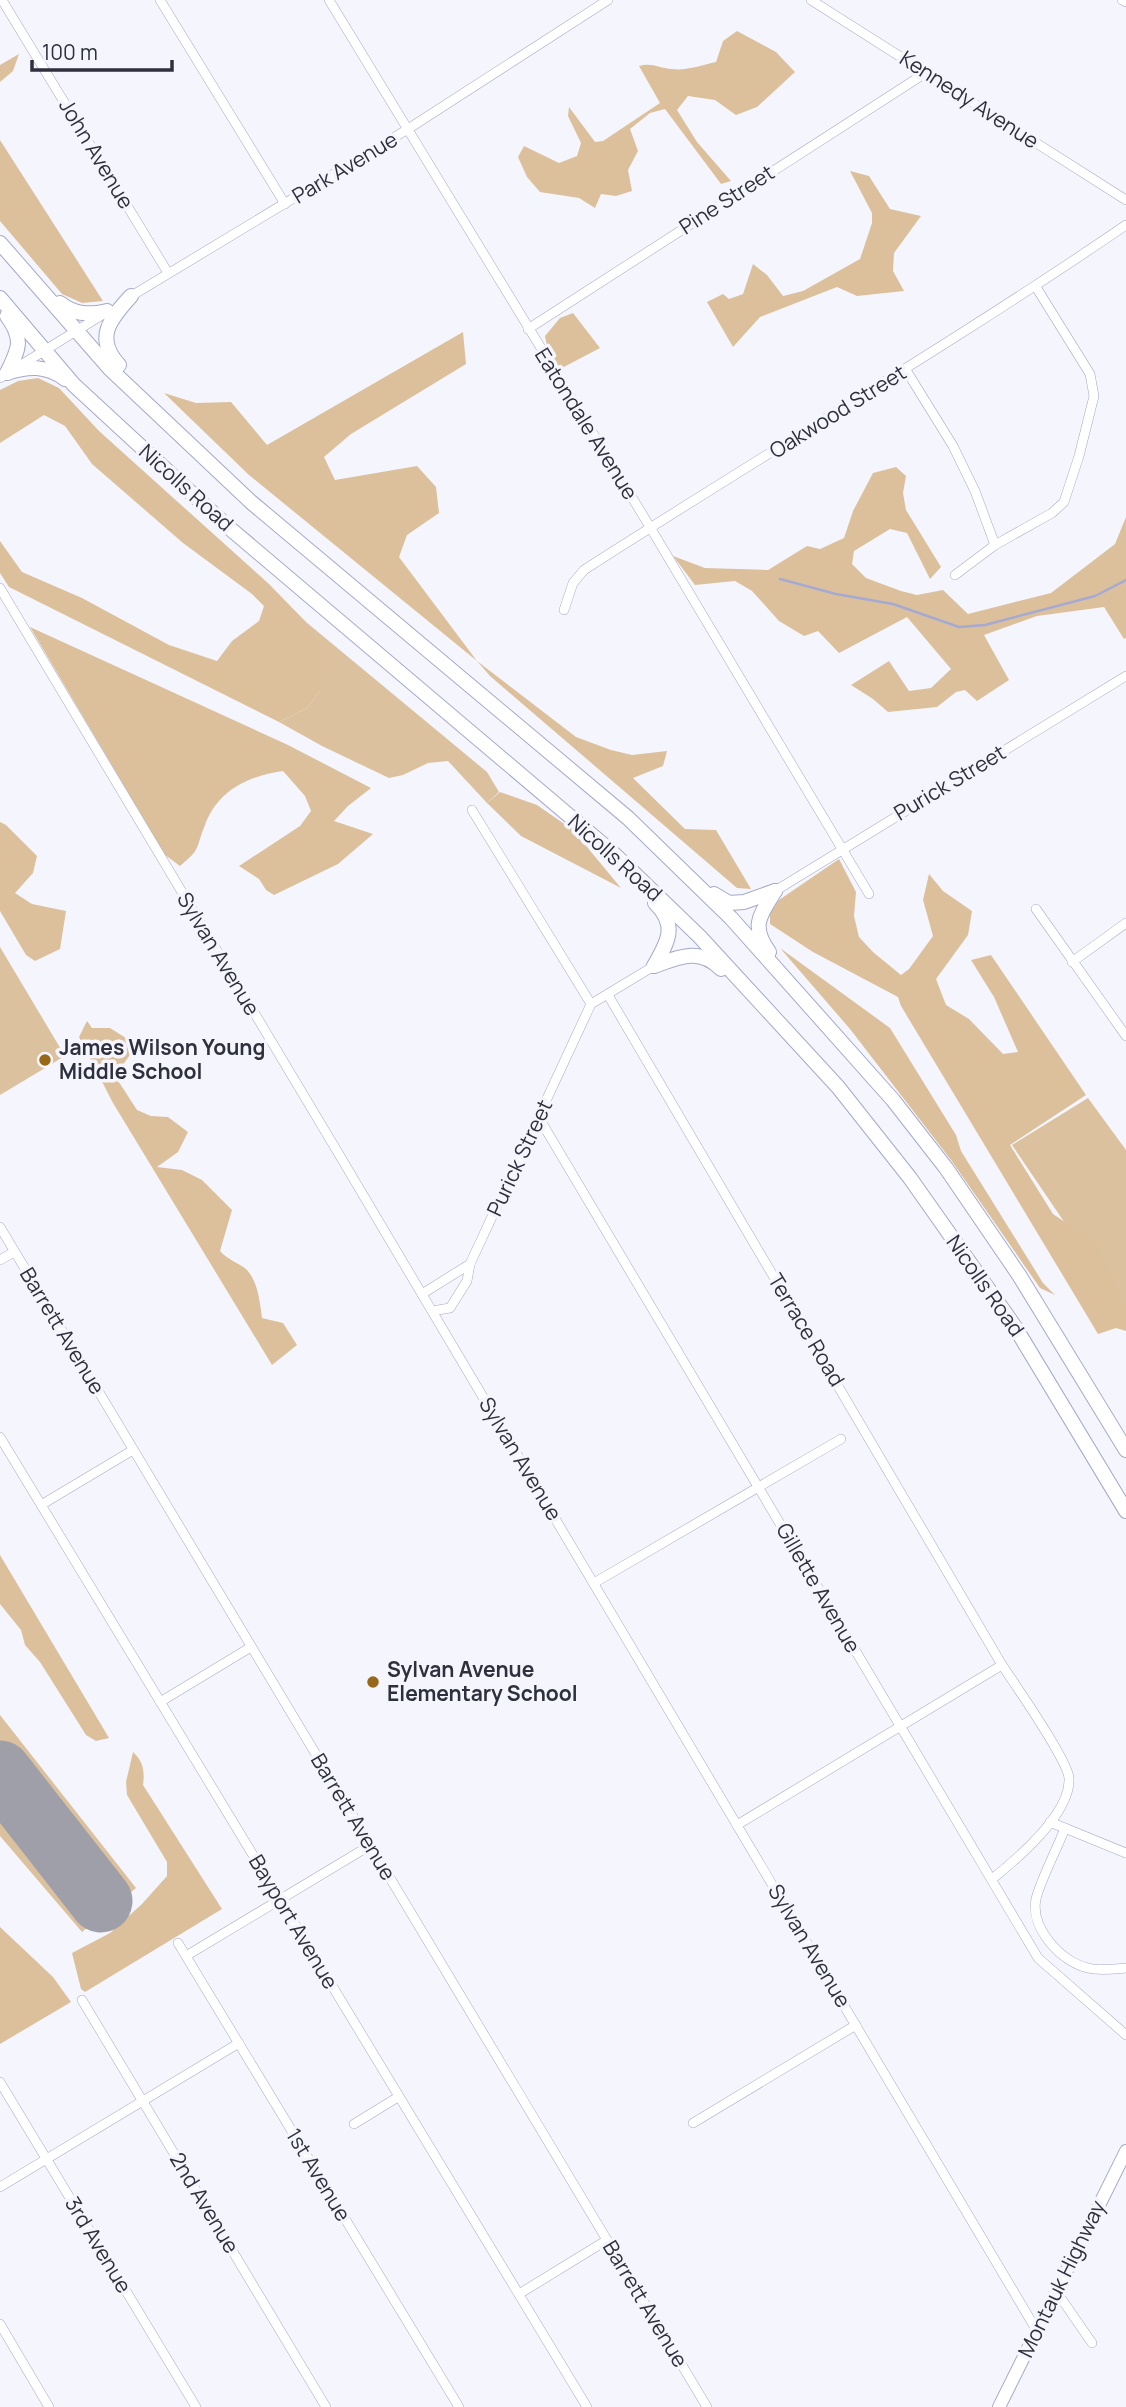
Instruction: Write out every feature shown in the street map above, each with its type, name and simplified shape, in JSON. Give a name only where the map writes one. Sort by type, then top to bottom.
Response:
[{"type":"highway","name":"Nicolls Road","points":[[0,243],[110,369],[251,502],[628,818],[695,881],[791,984],[893,1100],[946,1168],[1019,1275],[1126,1450]]},
{"type":"highway","points":[[25,271],[69,310],[92,314],[107,311]]},
{"type":"highway","points":[[131,296],[109,324],[105,337],[107,348],[113,359],[181,429],[205,459]]},
{"type":"highway","name":"Nicolls Road","points":[[0,298],[74,385],[228,526],[629,869],[700,937],[838,1087],[910,1178],[1015,1327],[1126,1511]]},
{"type":"highway","points":[[0,306],[19,338],[17,352],[4,376]]},
{"type":"highway","points":[[4,376],[33,367],[57,374],[74,385]]},
{"type":"highway","points":[[629,869],[639,887],[663,910],[670,925],[667,944],[654,966]]},
{"type":"highway","points":[[695,881],[729,903],[744,902],[775,891]]},
{"type":"highway","points":[[775,891],[759,918],[758,929],[762,942],[791,984]]},
{"type":"highway","points":[[654,966],[678,957],[694,955],[712,960],[738,986],[747,988]]},
{"type":"main road","name":"Montauk Highway","points":[[999,2407],[1126,2151]]},
{"type":"street","name":"John Avenue","points":[[2,0],[168,273]]},
{"type":"street","points":[[160,0],[285,204]]},
{"type":"street","name":"Eatondale Avenue","points":[[329,0],[650,527],[869,894]]},
{"type":"street","name":"Park Avenue","points":[[4,376],[168,273],[408,129],[608,0]]},
{"type":"street","name":"Kennedy Avenue","points":[[811,0],[1126,200]]},
{"type":"street","name":"Pine Street","points":[[528,329],[927,72]]},
{"type":"street","name":"Oakwood Street","points":[[564,610],[573,583],[584,570],[906,370],[1126,225]]},
{"type":"street","points":[[955,575],[995,545],[1052,513],[1064,502],[1079,456],[1094,396],[1090,374],[1036,286]]},
{"type":"street","points":[[906,370],[953,446],[975,491],[995,545]]},
{"type":"street","name":"Sylvan Avenue","points":[[0,588],[1037,2330]]},
{"type":"street","name":"Purick Street","points":[[775,891],[1126,676]]},
{"type":"street","points":[[472,810],[591,1004],[654,966]]},
{"type":"street","points":[[1036,909],[1126,1036]]},
{"type":"street","points":[[1072,962],[1126,923]]},
{"type":"street","name":"Terrace Road","points":[[608,995],[1002,1665],[1057,1751],[1069,1777],[1064,1802],[1049,1822],[1023,1854],[992,1879]]},
{"type":"street","name":"Purick Street","points":[[432,1311],[450,1308],[467,1281],[470,1264],[591,1004]]},
{"type":"street","name":"Gillette Avenue","points":[[539,1118],[1038,1958],[1126,2035]]},
{"type":"street","name":"Barrett Avenue","points":[[0,1227],[707,2407]]},
{"type":"street","points":[[0,1260],[14,1252]]},
{"type":"street","points":[[422,1294],[470,1264]]},
{"type":"street","name":"Bayport Avenue","points":[[0,1437],[587,2407]]},
{"type":"street","points":[[594,1583],[760,1489],[841,1439]]},
{"type":"street","points":[[41,1505],[133,1450]]},
{"type":"street","points":[[160,1702],[251,1647]]},
{"type":"street","points":[[737,1825],[1002,1665]]},
{"type":"street","points":[[1049,1822],[1126,1853]]},
{"type":"street","points":[[1065,1828],[1036,1900],[1036,1914],[1044,1934],[1054,1948],[1072,1963],[1088,1968],[1126,1968]]},
{"type":"street","points":[[186,1956],[369,1846]]},
{"type":"street","name":"1st Avenue","points":[[178,1943],[459,2407]]},
{"type":"street","name":"2nd Avenue","points":[[82,2000],[326,2407]]},
{"type":"street","points":[[693,2123],[856,2025]]},
{"type":"street","points":[[0,2187],[239,2043]]},
{"type":"street","name":"3rd Avenue","points":[[0,2082],[196,2407]]},
{"type":"street","points":[[354,2124],[398,2097]]},
{"type":"street","points":[[519,2294],[607,2241]]},
{"type":"street","points":[[1056,2291],[1092,2343]]},
{"type":"street","points":[[0,2324],[48,2407]]},
{"type":"shaded area","points":[[737,31],[776,52],[795,72],[757,107],[736,115],[715,100],[688,96],[677,110],[697,142],[731,181],[721,184],[665,109],[650,113],[630,129],[638,151],[628,170],[632,191],[616,196],[601,194],[595,208],[579,198],[540,192],[527,177],[518,157],[524,146],[559,163],[577,156],[581,143],[568,116],[569,107],[595,142],[603,141],[660,103],[639,66],[683,69],[716,62],[723,41]]},
{"type":"shaded area","points":[[19,54],[13,71],[0,82],[0,65]]},
{"type":"shaded area","points":[[0,140],[103,301],[82,303],[62,294],[0,221]]},
{"type":"shaded area","points":[[850,171],[869,176],[890,209],[921,216],[894,253],[893,271],[904,291],[857,296],[837,287],[760,317],[733,347],[707,302],[723,294],[729,299],[743,294],[753,264],[767,275],[783,296],[803,291],[860,259],[872,223],[872,213]]},
{"type":"shaded area","points":[[573,313],[600,348],[560,369],[547,346],[545,336],[560,318]]},
{"type":"shaded area","points":[[463,332],[466,364],[351,434],[324,457],[335,480],[417,466],[436,487],[439,513],[407,535],[399,557],[477,661],[249,475],[164,393],[196,403],[231,402],[267,445]]},
{"type":"shaded area","points":[[38,378],[59,388],[99,431],[269,584],[306,622],[321,648],[320,691],[307,708],[279,722],[9,587],[0,573],[0,541],[22,572],[82,598],[169,645],[217,661],[232,641],[259,621],[264,606],[252,594],[183,543],[92,464],[65,426],[44,415],[0,443],[0,390],[18,381]]},
{"type":"shaded area","points":[[896,467],[906,476],[903,493],[906,510],[941,567],[930,579],[907,533],[890,529],[854,551],[852,564],[866,578],[917,595],[943,590],[968,614],[1051,593],[1115,544],[1126,517],[1126,638],[1124,639],[1104,607],[1037,616],[984,635],[1009,680],[977,701],[965,690],[956,692],[937,707],[888,712],[851,685],[889,661],[909,691],[931,688],[951,669],[907,617],[839,653],[818,631],[804,636],[779,621],[752,591],[735,581],[695,585],[673,556],[705,568],[768,570],[807,546],[820,549],[844,538],[853,511],[873,473]]},
{"type":"shaded area","points":[[306,622],[487,772],[499,792],[487,803],[448,761],[428,763],[403,775],[389,778],[279,722],[307,708],[320,691]]},
{"type":"shaded area","points":[[30,627],[288,745],[371,788],[334,821],[373,834],[338,864],[274,895],[266,890],[259,879],[239,866],[300,826],[311,811],[305,796],[283,771],[270,773],[246,781],[218,802],[205,825],[197,848],[180,866],[165,855]]},
{"type":"shaded area","points":[[477,661],[576,737],[632,755],[667,751],[663,766],[633,778],[685,829],[716,830],[751,889],[737,888],[490,676]]},
{"type":"shaded area","points":[[500,792],[537,805],[573,830],[621,888],[521,836],[487,803]]},
{"type":"shaded area","points":[[0,822],[37,856],[33,873],[15,893],[32,904],[66,911],[60,949],[35,961],[26,955],[0,911]]},
{"type":"shaded area","points":[[839,859],[856,892],[854,916],[859,937],[901,975],[909,969],[933,936],[923,900],[929,874],[943,891],[972,911],[968,935],[936,979],[946,1005],[969,1019],[1003,1054],[1018,1052],[994,997],[971,960],[991,955],[1086,1095],[1010,1145],[1053,1214],[1096,1243],[1126,1310],[1126,1331],[1116,1328],[1098,1334],[898,997],[813,952],[770,924],[770,913],[779,900]]},
{"type":"shaded area","points":[[0,947],[65,1056],[0,1095]]},
{"type":"shaded area","points":[[780,948],[890,1028],[956,1135],[961,1151],[1043,1283],[1055,1295],[1040,1288],[951,1160],[850,1029]]},
{"type":"shaded area","points":[[87,1021],[92,1028],[110,1028],[137,1045],[115,1076],[137,1110],[151,1116],[168,1117],[188,1132],[178,1152],[157,1167],[182,1170],[202,1180],[232,1210],[220,1251],[251,1275],[258,1293],[262,1318],[283,1323],[297,1345],[272,1365],[113,1103],[79,1037]]},
{"type":"shaded area","points":[[1088,1098],[1126,1150],[1126,1313],[1012,1145]]},
{"type":"shaded area","points":[[0,1555],[109,1738],[96,1741],[86,1735],[40,1662],[25,1645],[21,1630],[0,1604]]},
{"type":"shaded area","points":[[0,1715],[136,1888],[82,1932],[0,1836]]},
{"type":"shaded area","points":[[133,1752],[142,1767],[143,1785],[222,1909],[85,1992],[81,1989],[72,1953],[110,1933],[142,1904],[167,1876],[167,1862],[127,1795],[126,1782]]},
{"type":"shaded area","points":[[0,1927],[53,1977],[71,2002],[0,2044]]},
{"type":"waterway","points":[[780,579],[836,594],[893,604],[959,627],[985,625],[1095,596],[1126,580]]},
{"type":"runway","points":[[0,1772],[101,1901]]},
{"type":"place","name":"James Wilson Young Middle School","points":[[45,1060]]},
{"type":"place","name":"Sylvan Avenue Elementary School","points":[[373,1682]]}]
